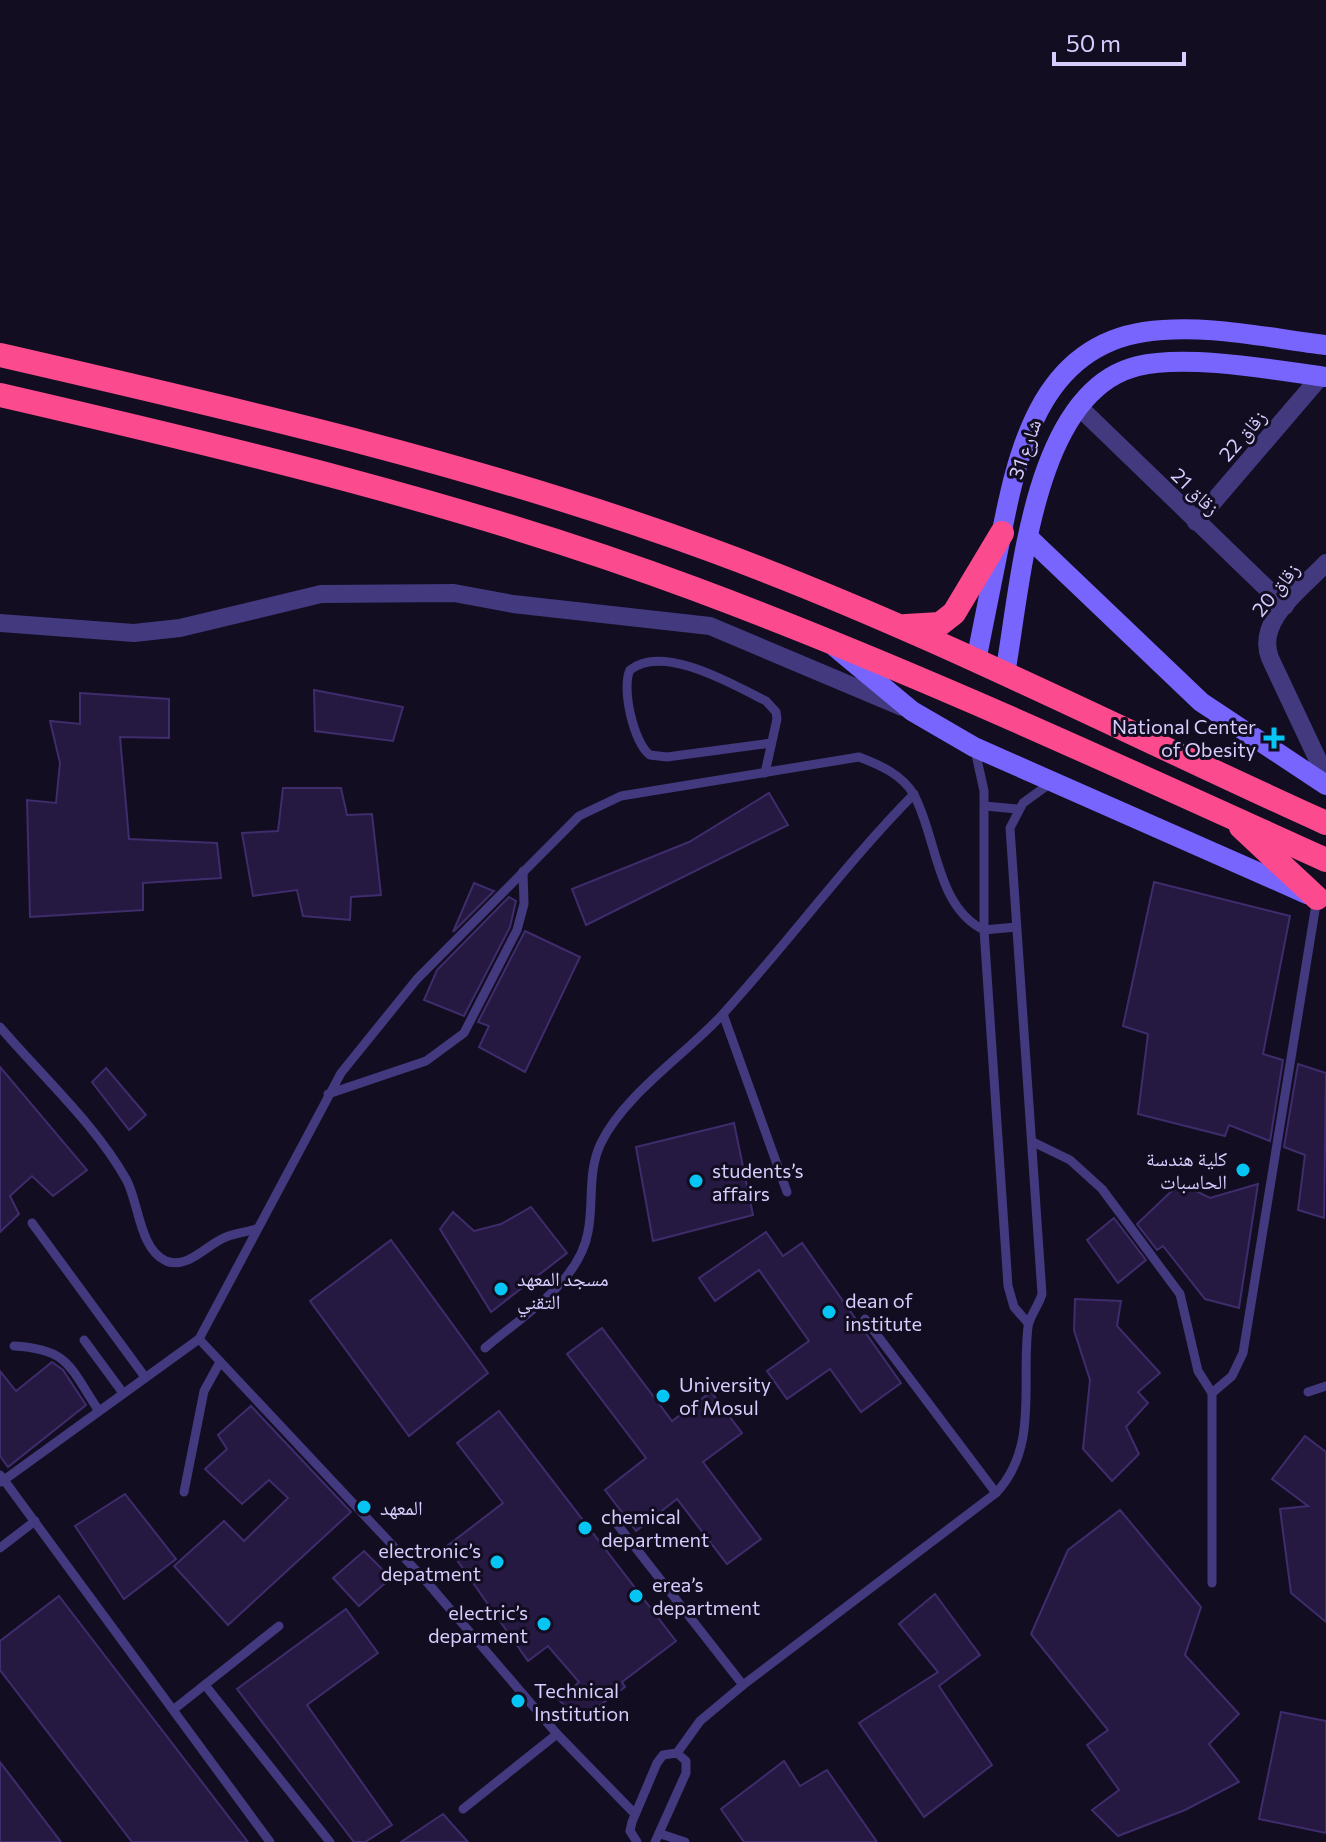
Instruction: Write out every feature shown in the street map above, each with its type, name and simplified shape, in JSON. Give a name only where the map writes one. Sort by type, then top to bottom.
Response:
[{"type":"highway","points":[[3,355],[294,425],[574,504],[712,550],[976,661],[1326,823]]},
{"type":"highway","points":[[0,395],[409,497],[695,589],[988,707],[1326,860]]},
{"type":"highway","points":[[894,625],[940,624],[954,613],[1002,533]]},
{"type":"highway","points":[[1234,819],[1273,860],[1322,900]]},
{"type":"street","name":"شارع 31","points":[[976,661],[1008,497],[1034,415],[1051,388],[1078,361],[1114,339],[1144,332],[1186,330],[1326,345]]},
{"type":"street","points":[[1114,339],[1121,370]]},
{"type":"street","points":[[1272,371],[1274,339]]},
{"type":"street","name":"شارع 31","points":[[1005,674],[1036,505],[1059,433],[1078,406],[1107,378],[1121,370],[1142,365],[1179,362],[1324,377]]},
{"type":"street","name":"زقاق 22","points":[[1196,522],[1324,377]]},
{"type":"street","name":"زقاق 21","points":[[1078,406],[1285,606]]},
{"type":"street","points":[[1008,497],[1036,505]]},
{"type":"street","points":[[1029,538],[1201,702],[1326,785]]},
{"type":"street","name":"زقاق 20","points":[[1326,563],[1285,606],[1268,629],[1266,648],[1326,777]]},
{"type":"street","points":[[0,623],[134,633],[180,628],[321,594],[454,593],[513,604],[710,626],[912,711],[974,747],[1322,900]]},
{"type":"street","points":[[832,645],[912,711]]},
{"type":"lane","points":[[765,773],[777,719],[776,712],[766,701],[682,664],[642,664],[630,670],[626,684],[636,735],[650,755],[667,757],[771,743]]},
{"type":"lane","points":[[974,747],[985,806],[984,930],[1008,1286],[1014,1307],[1028,1323]]},
{"type":"lane","points":[[270,1842],[1,1479],[199,1339],[328,1094],[373,1030],[417,979],[523,871],[579,816],[606,801],[636,793],[859,757],[887,768],[914,794],[953,897],[963,915],[984,930],[1016,927]]},
{"type":"lane","points":[[677,1753],[700,1721],[743,1685],[996,1493],[1007,1481],[1021,1453],[1028,1323],[1042,1294],[1010,828],[1017,809],[1052,782]]},
{"type":"lane","points":[[485,1348],[557,1286],[580,1257],[588,1232],[589,1187],[601,1142],[627,1108],[723,1014],[845,868],[914,794]]},
{"type":"lane","points":[[985,806],[1017,809]]},
{"type":"lane","points":[[328,1094],[426,1061],[464,1033],[517,930],[524,904],[523,871]]},
{"type":"lane","points":[[1212,1393],[1232,1376],[1243,1353],[1322,900]]},
{"type":"lane","points":[[723,1014],[787,1192]]},
{"type":"lane","points":[[0,1027],[98,1140],[125,1178],[145,1234],[164,1260],[177,1264],[225,1237],[256,1229]]},
{"type":"lane","points":[[1033,1142],[1070,1160],[1102,1189],[1180,1294],[1198,1371],[1212,1393],[1212,1583]]},
{"type":"lane","points":[[32,1223],[145,1377]]},
{"type":"lane","points":[[865,1319],[996,1493]]},
{"type":"lane","points":[[199,1339],[426,1581],[557,1734],[635,1814]]},
{"type":"lane","points":[[84,1340],[123,1393]]},
{"type":"lane","points":[[14,1346],[49,1348],[62,1356],[99,1411]]},
{"type":"lane","points":[[184,1492],[204,1391],[220,1362]]},
{"type":"lane","points":[[1308,1392],[1326,1386]]},
{"type":"lane","points":[[613,1519],[743,1685]]},
{"type":"lane","points":[[0,1548],[35,1521]]},
{"type":"lane","points":[[173,1710],[279,1626]]},
{"type":"lane","points":[[205,1685],[330,1842]]},
{"type":"lane","points":[[463,1809],[557,1734]]},
{"type":"lane","points":[[637,1842],[630,1831],[635,1814],[659,1758],[667,1752],[677,1753],[686,1761],[686,1773],[658,1838],[685,1842]]},
{"type":"building","points":[[314,690],[403,707],[393,741],[315,731]]},
{"type":"building","points":[[80,693],[169,699],[169,738],[120,737],[129,839],[217,843],[221,878],[143,883],[143,910],[30,917],[27,800],[56,803],[60,763],[50,721],[80,724]]},
{"type":"building","points":[[283,788],[341,788],[347,815],[372,814],[381,895],[351,897],[350,920],[303,916],[297,890],[253,896],[242,833],[278,831]]},
{"type":"building","points":[[769,793],[788,825],[586,925],[572,889],[689,842]]},
{"type":"building","points":[[1154,882],[1290,916],[1263,1054],[1283,1060],[1270,1141],[1229,1125],[1225,1136],[1138,1114],[1148,1034],[1123,1026]]},
{"type":"building","points":[[474,883],[494,891],[453,932]]},
{"type":"building","points":[[509,897],[516,901],[510,927],[464,1016],[424,1000],[437,970]]},
{"type":"building","points":[[525,931],[580,957],[525,1072],[479,1047],[489,1026],[478,1022]]},
{"type":"building","points":[[1298,1064],[1326,1073],[1324,1218],[1298,1210],[1305,1155],[1284,1147]]},
{"type":"building","points":[[0,1067],[87,1170],[53,1196],[32,1176],[10,1196],[19,1214],[0,1232]]},
{"type":"building","points":[[106,1068],[146,1115],[129,1130],[92,1082]]},
{"type":"building","points":[[734,1123],[753,1215],[653,1241],[636,1147]]},
{"type":"building","points":[[1180,1183],[1210,1198],[1258,1184],[1239,1308],[1205,1299],[1163,1246],[1157,1250],[1137,1224]]},
{"type":"building","points":[[531,1207],[567,1253],[491,1312],[440,1229],[453,1212],[474,1231],[501,1224]]},
{"type":"building","points":[[1114,1218],[1146,1260],[1118,1283],[1087,1240]]},
{"type":"building","points":[[766,1232],[783,1256],[802,1243],[901,1383],[861,1412],[830,1369],[787,1399],[767,1371],[809,1341],[759,1270],[715,1301],[699,1278]]},
{"type":"building","points":[[391,1240],[488,1373],[409,1436],[310,1301]]},
{"type":"building","points":[[1075,1299],[1121,1301],[1117,1326],[1160,1373],[1138,1392],[1148,1403],[1126,1427],[1139,1454],[1112,1481],[1083,1449],[1090,1380],[1074,1330]]},
{"type":"building","points":[[602,1328],[672,1421],[711,1392],[742,1433],[703,1462],[761,1539],[727,1564],[677,1499],[636,1531],[605,1490],[646,1458],[567,1354]]},
{"type":"building","points":[[52,1362],[63,1370],[86,1405],[8,1467],[0,1456],[0,1371],[16,1391]]},
{"type":"building","points":[[251,1406],[351,1512],[228,1625],[174,1566],[224,1521],[244,1541],[288,1498],[269,1480],[242,1504],[205,1469],[227,1449],[218,1435]]},
{"type":"building","points":[[499,1411],[676,1641],[622,1682],[625,1687],[580,1720],[559,1700],[579,1682],[548,1646],[528,1661],[447,1546],[503,1503],[457,1443]]},
{"type":"building","points":[[1305,1436],[1326,1452],[1326,1622],[1291,1593],[1280,1509],[1308,1506],[1272,1479]]},
{"type":"building","points":[[125,1494],[176,1559],[124,1599],[75,1526]]},
{"type":"building","points":[[1120,1510],[1201,1607],[1185,1655],[1239,1714],[1209,1744],[1239,1782],[1185,1810],[1118,1836],[1092,1810],[1119,1790],[1087,1745],[1108,1730],[1031,1634],[1068,1550]]},
{"type":"building","points":[[364,1551],[391,1578],[359,1606],[333,1578]]},
{"type":"building","points":[[935,1594],[980,1655],[939,1686],[992,1765],[924,1817],[859,1723],[938,1672],[899,1624]]},
{"type":"building","points":[[59,1596],[248,1842],[132,1842],[0,1670],[0,1641]]},
{"type":"building","points":[[346,1609],[378,1653],[307,1705],[392,1825],[365,1842],[354,1842],[237,1689]]},
{"type":"building","points":[[1281,1712],[1326,1721],[1326,1833],[1259,1819]]},
{"type":"building","points":[[784,1761],[800,1786],[827,1770],[877,1842],[744,1842],[721,1809]]},
{"type":"building","points":[[0,1762],[61,1842],[0,1842]]},
{"type":"building","points":[[443,1814],[468,1842],[401,1842]]},
{"type":"place","name":"National Center of Obesity","points":[[1274,738]]},
{"type":"place","name":"كلية هندسة الحاسبات","points":[[1243,1170]]},
{"type":"place","name":"students’s affairs","points":[[696,1181]]},
{"type":"place","name":"مسجد المعهد التقني","points":[[501,1289]]},
{"type":"place","name":"dean of institute","points":[[829,1312]]},
{"type":"place","name":"University of Mosul","points":[[663,1396]]},
{"type":"place","name":"المعهد","points":[[364,1507]]},
{"type":"place","name":"chemical department","points":[[585,1528]]},
{"type":"place","name":"electronic’s depatment","points":[[497,1562]]},
{"type":"place","name":"erea’s department","points":[[636,1596]]},
{"type":"place","name":"electric’s deparment","points":[[544,1624]]},
{"type":"place","name":"Technical Institution","points":[[518,1701]]}]
